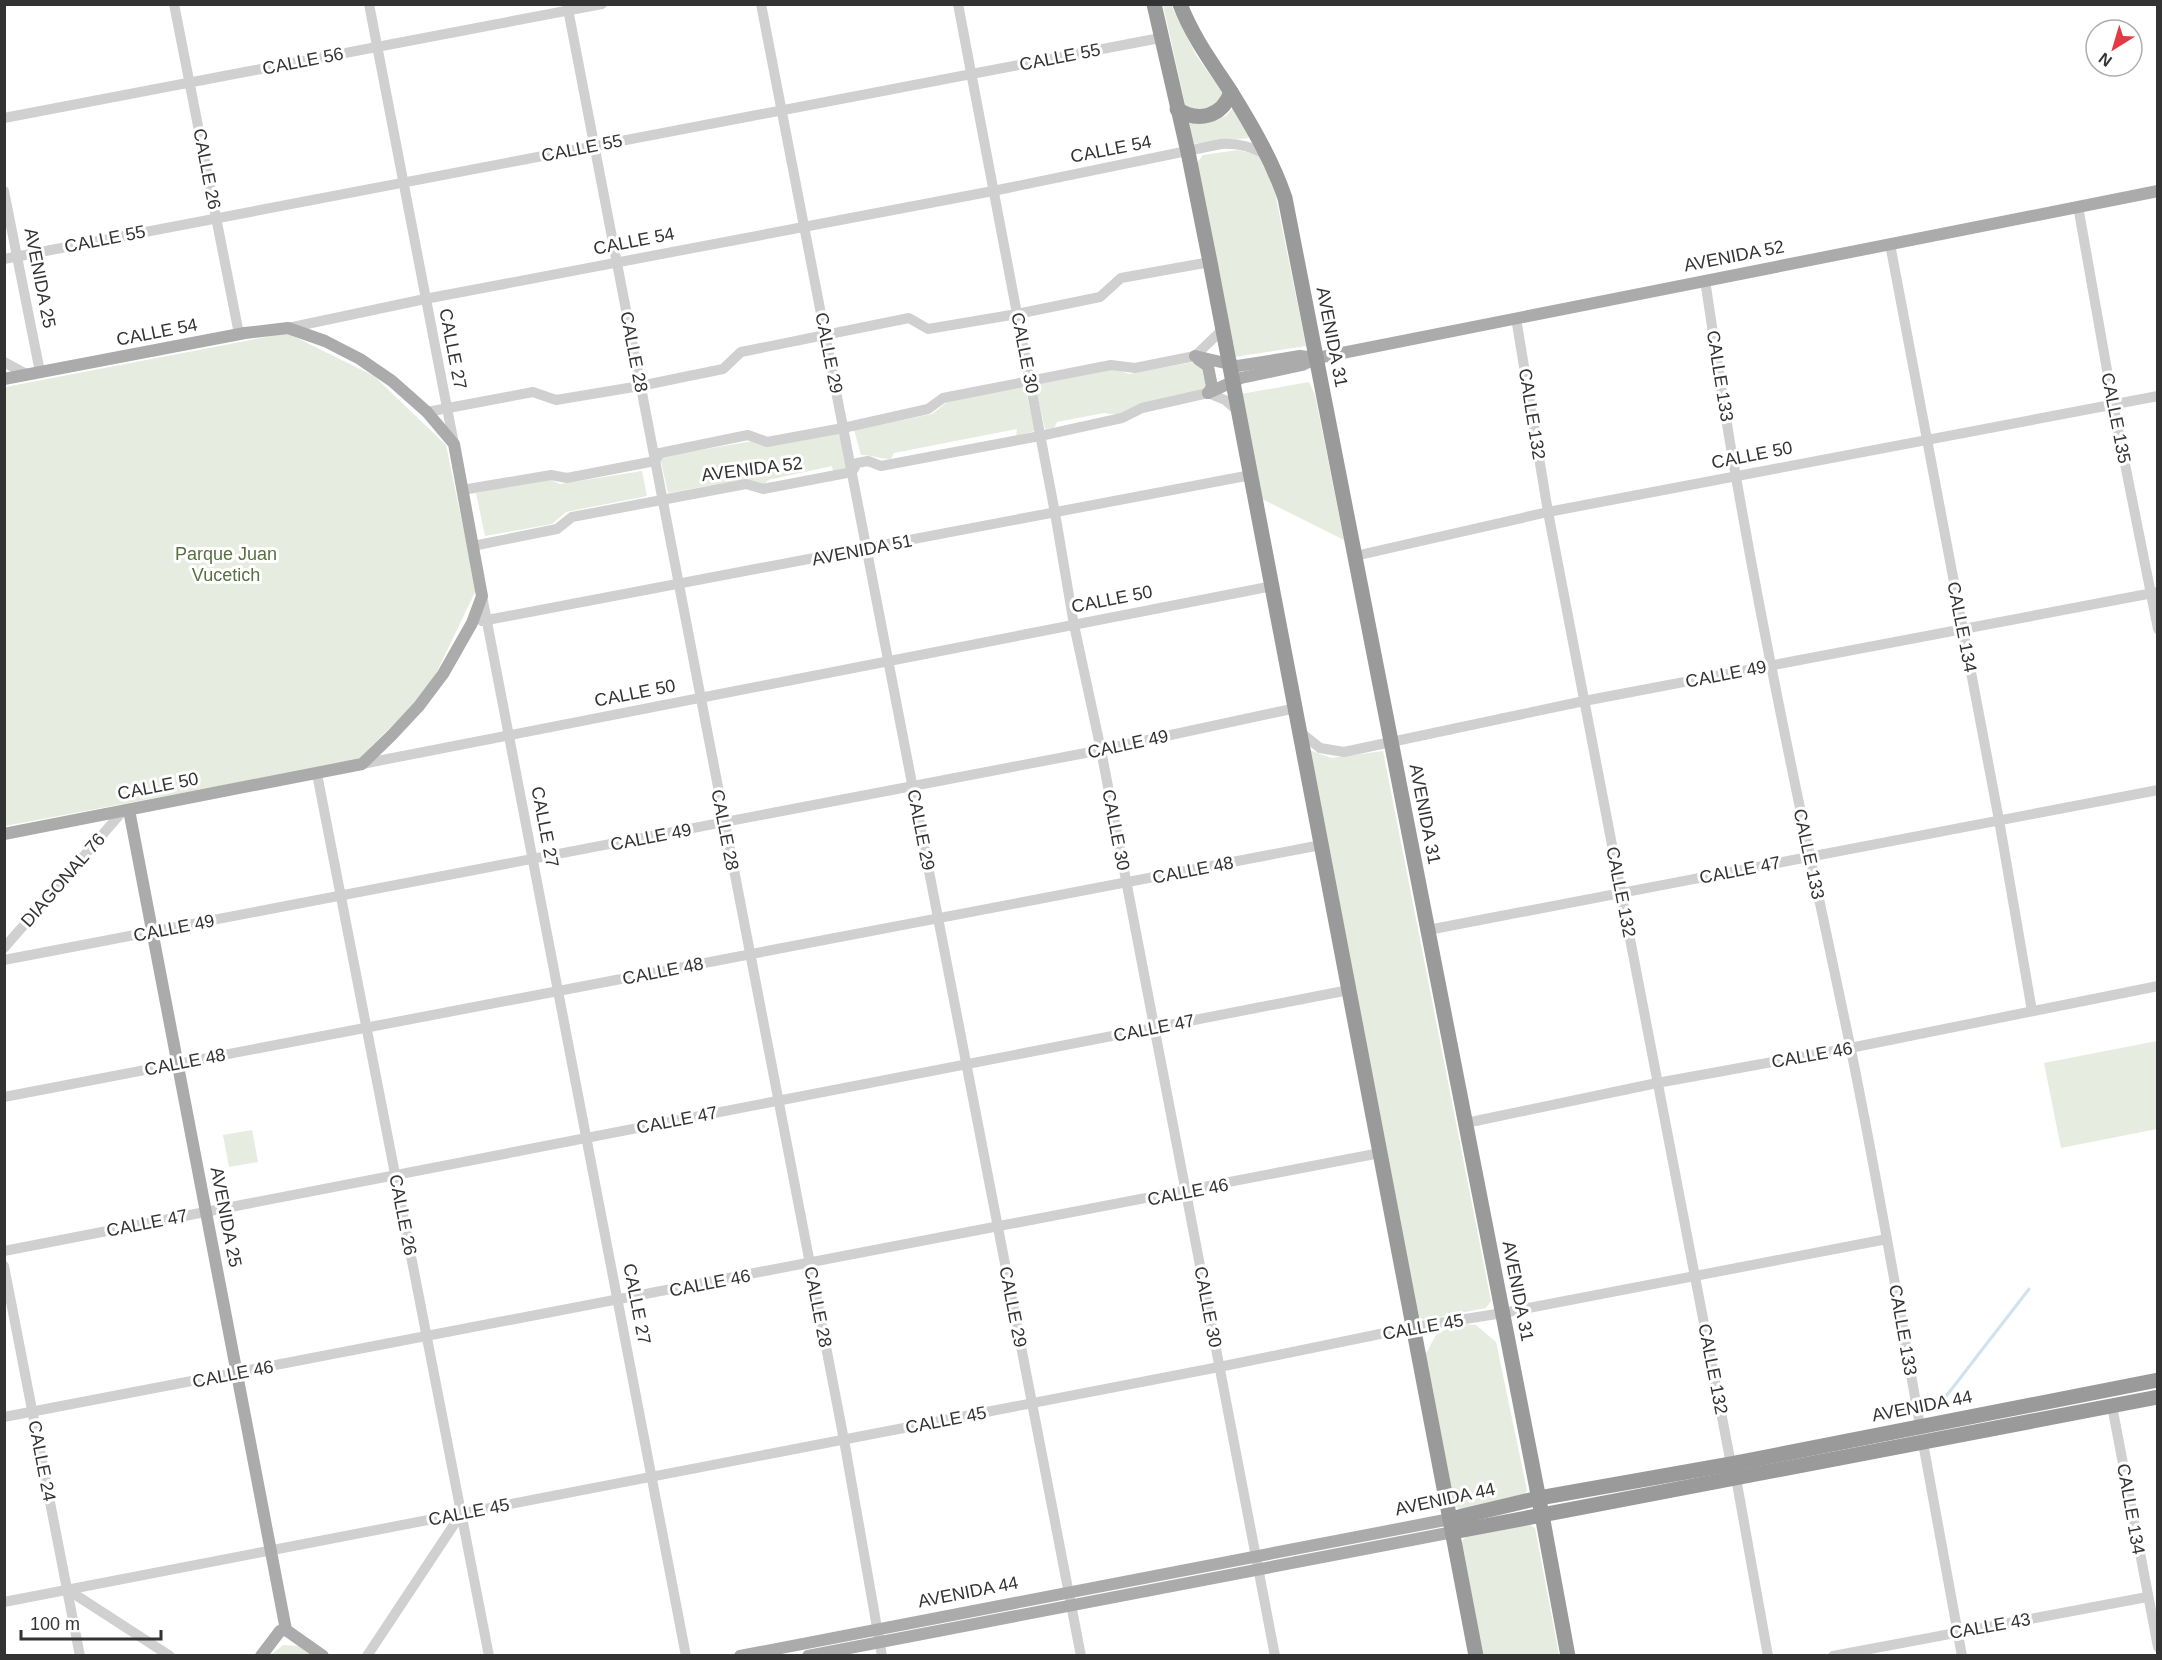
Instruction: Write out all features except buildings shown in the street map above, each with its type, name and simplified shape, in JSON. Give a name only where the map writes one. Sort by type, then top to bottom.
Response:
[{"type":"highway","points":[[1154,4],[1188,152],[1210,262],[1476,1656]]},
{"type":"highway","name":"AVENIDA 31","points":[[1180,4],[1198,42],[1269,156],[1285,198],[1568,1656]]},
{"type":"highway","points":[[1177,109],[1193,117],[1211,115],[1224,105],[1231,92]]},
{"type":"highway","name":"AVENIDA 44","points":[[1451,1526],[1542,1515],[1920,1426],[2157,1380]]},
{"type":"highway","name":"AVENIDA 44","points":[[1451,1526],[1539,1498],[1923,1443],[2157,1397]]},
{"type":"main road","name":"AVENIDA 52","points":[[1208,393],[1241,378],[1302,365],[1317,358],[2157,191]]},
{"type":"main road","name":"CALLE 54","points":[[4,379],[239,334],[288,328]]},
{"type":"main road","points":[[288,328],[325,341],[360,359],[392,381],[427,412],[454,444]]},
{"type":"main road","name":"AVENIDA 52","points":[[1195,356],[1238,366],[1300,356],[1317,358]]},
{"type":"main road","points":[[1195,356],[1208,366],[1212,387],[1208,393]]},
{"type":"main road","name":"CALLE 27","points":[[454,444],[483,600]]},
{"type":"main road","points":[[362,764],[392,736],[443,674],[483,600]]},
{"type":"main road","name":"CALLE 50","points":[[4,834],[362,764]]},
{"type":"main road","name":"AVENIDA 25","points":[[126,811],[283,1631]]},
{"type":"main road","name":"AVENIDA 44","points":[[808,1656],[878,1635],[1068,1593],[1256,1556],[1451,1526]]},
{"type":"main road","name":"AVENIDA 44","points":[[740,1656],[1072,1605],[1259,1570],[1451,1526]]},
{"type":"main road","points":[[261,1656],[283,1631],[323,1656]]},
{"type":"street","name":"CALLE 26","points":[[174,4],[239,334]]},
{"type":"street","name":"CALLE 27","points":[[369,4],[454,444]]},
{"type":"street","name":"CALLE 56","points":[[4,118],[377,48],[567,8],[602,4]]},
{"type":"street","name":"CALLE 29","points":[[761,4],[1082,1656]]},
{"type":"street","name":"CALLE 30","points":[[958,4],[1055,513],[1074,625],[1101,750],[1275,1656]]},
{"type":"street","name":"CALLE 28","points":[[567,8],[844,1440],[882,1656]]},
{"type":"street","name":"CALLE 55","points":[[4,259],[1160,38]]},
{"type":"street","name":"CALLE 54","points":[[288,328],[425,299],[1221,144],[1236,143],[1249,146],[1269,156]]},
{"type":"street","name":"AVENIDA 25","points":[[4,190],[17,256],[34,374]]},
{"type":"street","name":"CALLE 135","points":[[2078,206],[2113,405],[2154,592],[2157,629]]},
{"type":"street","name":"CALLE 134","points":[[1890,244],[1925,440],[1999,820],[2032,1011]]},
{"type":"street","points":[[427,412],[533,392],[556,400],[640,386],[723,369],[741,352],[909,318],[928,329],[1017,314],[1100,297],[1121,279],[1210,262]]},
{"type":"street","name":"CALLE 133","points":[[1705,280],[1736,476],[1771,666],[1850,1048],[1920,1426]]},
{"type":"street","name":"CALLE 132","points":[[1516,318],[1548,512],[1768,1656]]},
{"type":"street","points":[[1195,356],[1223,329]]},
{"type":"street","name":"AVENIDA 52","points":[[462,490],[551,475],[567,478],[655,461],[660,453],[748,435],[767,442],[928,409],[943,398],[1112,365],[1135,368],[1195,356]]},
{"type":"street","points":[[4,362],[34,374]]},
{"type":"street","points":[[1208,393],[1225,400],[1239,411]]},
{"type":"street","name":"AVENIDA 52","points":[[473,546],[557,529],[572,517],[747,484],[763,489],[852,472],[857,462],[868,461],[881,466],[1040,436],[1122,418],[1142,408],[1208,393]]},
{"type":"street","name":"CALLE 50","points":[[1355,556],[1548,512],[2157,396]]},
{"type":"street","name":"AVENIDA 51","points":[[472,623],[1251,476]]},
{"type":"street","name":"CALLE 50","points":[[362,764],[1273,586]]},
{"type":"street","name":"CALLE 49","points":[[1300,732],[1320,748],[1344,752],[1584,701],[2154,592]]},
{"type":"street","name":"CALLE 27","points":[[483,600],[686,1656]]},
{"type":"street","points":[[483,600],[494,614],[507,616]]},
{"type":"street","name":"CALLE 49","points":[[4,960],[724,824],[1101,750],[1296,708]]},
{"type":"street","name":"CALLE 26","points":[[317,774],[489,1656]]},
{"type":"street","name":"CALLE 47","points":[[1428,930],[2157,790]]},
{"type":"street","name":"DIAGONAL 76","points":[[4,948],[126,811]]},
{"type":"street","name":"CALLE 48","points":[[4,1097],[1321,845]]},
{"type":"street","name":"CALLE 46","points":[[1466,1123],[1657,1083],[1850,1048],[2157,986]]},
{"type":"street","name":"CALLE 47","points":[[4,1251],[1349,990]]},
{"type":"street","name":"CALLE 46","points":[[4,1418],[1380,1154]]},
{"type":"street","name":"CALLE 45","points":[[4,1602],[1032,1404],[1414,1327],[1503,1314],[1887,1239]]},
{"type":"street","name":"CALLE 24","points":[[4,1266],[80,1656]]},
{"type":"street","name":"CALLE 134","points":[[2112,1406],[2157,1647]]},
{"type":"street","points":[[1923,1443],[1962,1656]]},
{"type":"street","points":[[367,1656],[462,1514]]},
{"type":"street","points":[[68,1590],[170,1656]]},
{"type":"street","name":"CALLE 43","points":[[1833,1656],[2147,1597]]},
{"type":"green space","points":[[1163,5],[1171,5],[1196,55],[1225,96],[1217,104],[1207,109],[1197,111],[1186,108]]},
{"type":"green space","points":[[1233,108],[1245,124],[1249,138],[1192,144],[1187,120],[1194,123],[1226,116]]},
{"type":"green space","points":[[1237,150],[1259,155],[1273,183],[1306,346],[1234,357],[1194,167],[1203,155]]},
{"type":"green space","name":"Parque Juan Vucetich","points":[[287,333],[374,376],[446,445],[476,590],[429,688],[358,760],[5,826],[5,387]]},
{"type":"green space","points":[[1199,361],[1203,367],[1207,388],[1120,415],[1104,413],[1057,422],[1054,428],[1045,429],[1035,385],[1115,369],[1129,374]]},
{"type":"green space","points":[[1309,382],[1315,395],[1344,540],[1260,498],[1241,394]]},
{"type":"green space","points":[[1025,387],[1035,431],[1016,436],[1017,429],[894,453],[891,459],[861,455],[854,430],[932,414],[947,402]]},
{"type":"green space","points":[[841,433],[849,467],[833,471],[832,466],[768,480],[765,484],[753,484],[742,480],[668,493],[660,457],[753,441]]},
{"type":"green space","points":[[642,471],[647,496],[566,512],[552,524],[485,536],[476,493],[546,478],[560,484]]},
{"type":"green space","points":[[1307,749],[1331,758],[1383,751],[1491,1301],[1486,1308],[1424,1320],[1417,1316]]},
{"type":"green space","points":[[2157,1041],[2157,1129],[2061,1148],[2044,1063]]},
{"type":"green space","points":[[252,1130],[258,1162],[229,1167],[223,1135]]},
{"type":"green space","points":[[1462,1324],[1476,1325],[1496,1342],[1527,1490],[1523,1498],[1460,1510],[1454,1505],[1423,1359],[1437,1333]]},
{"type":"green space","points":[[1529,1524],[1535,1528],[1559,1655],[1482,1655],[1460,1544],[1467,1535]]},
{"type":"green space","points":[[283,1645],[300,1646],[314,1656],[270,1656]]},
{"type":"waterway","points":[[1937,1408],[2029,1289]]}]
